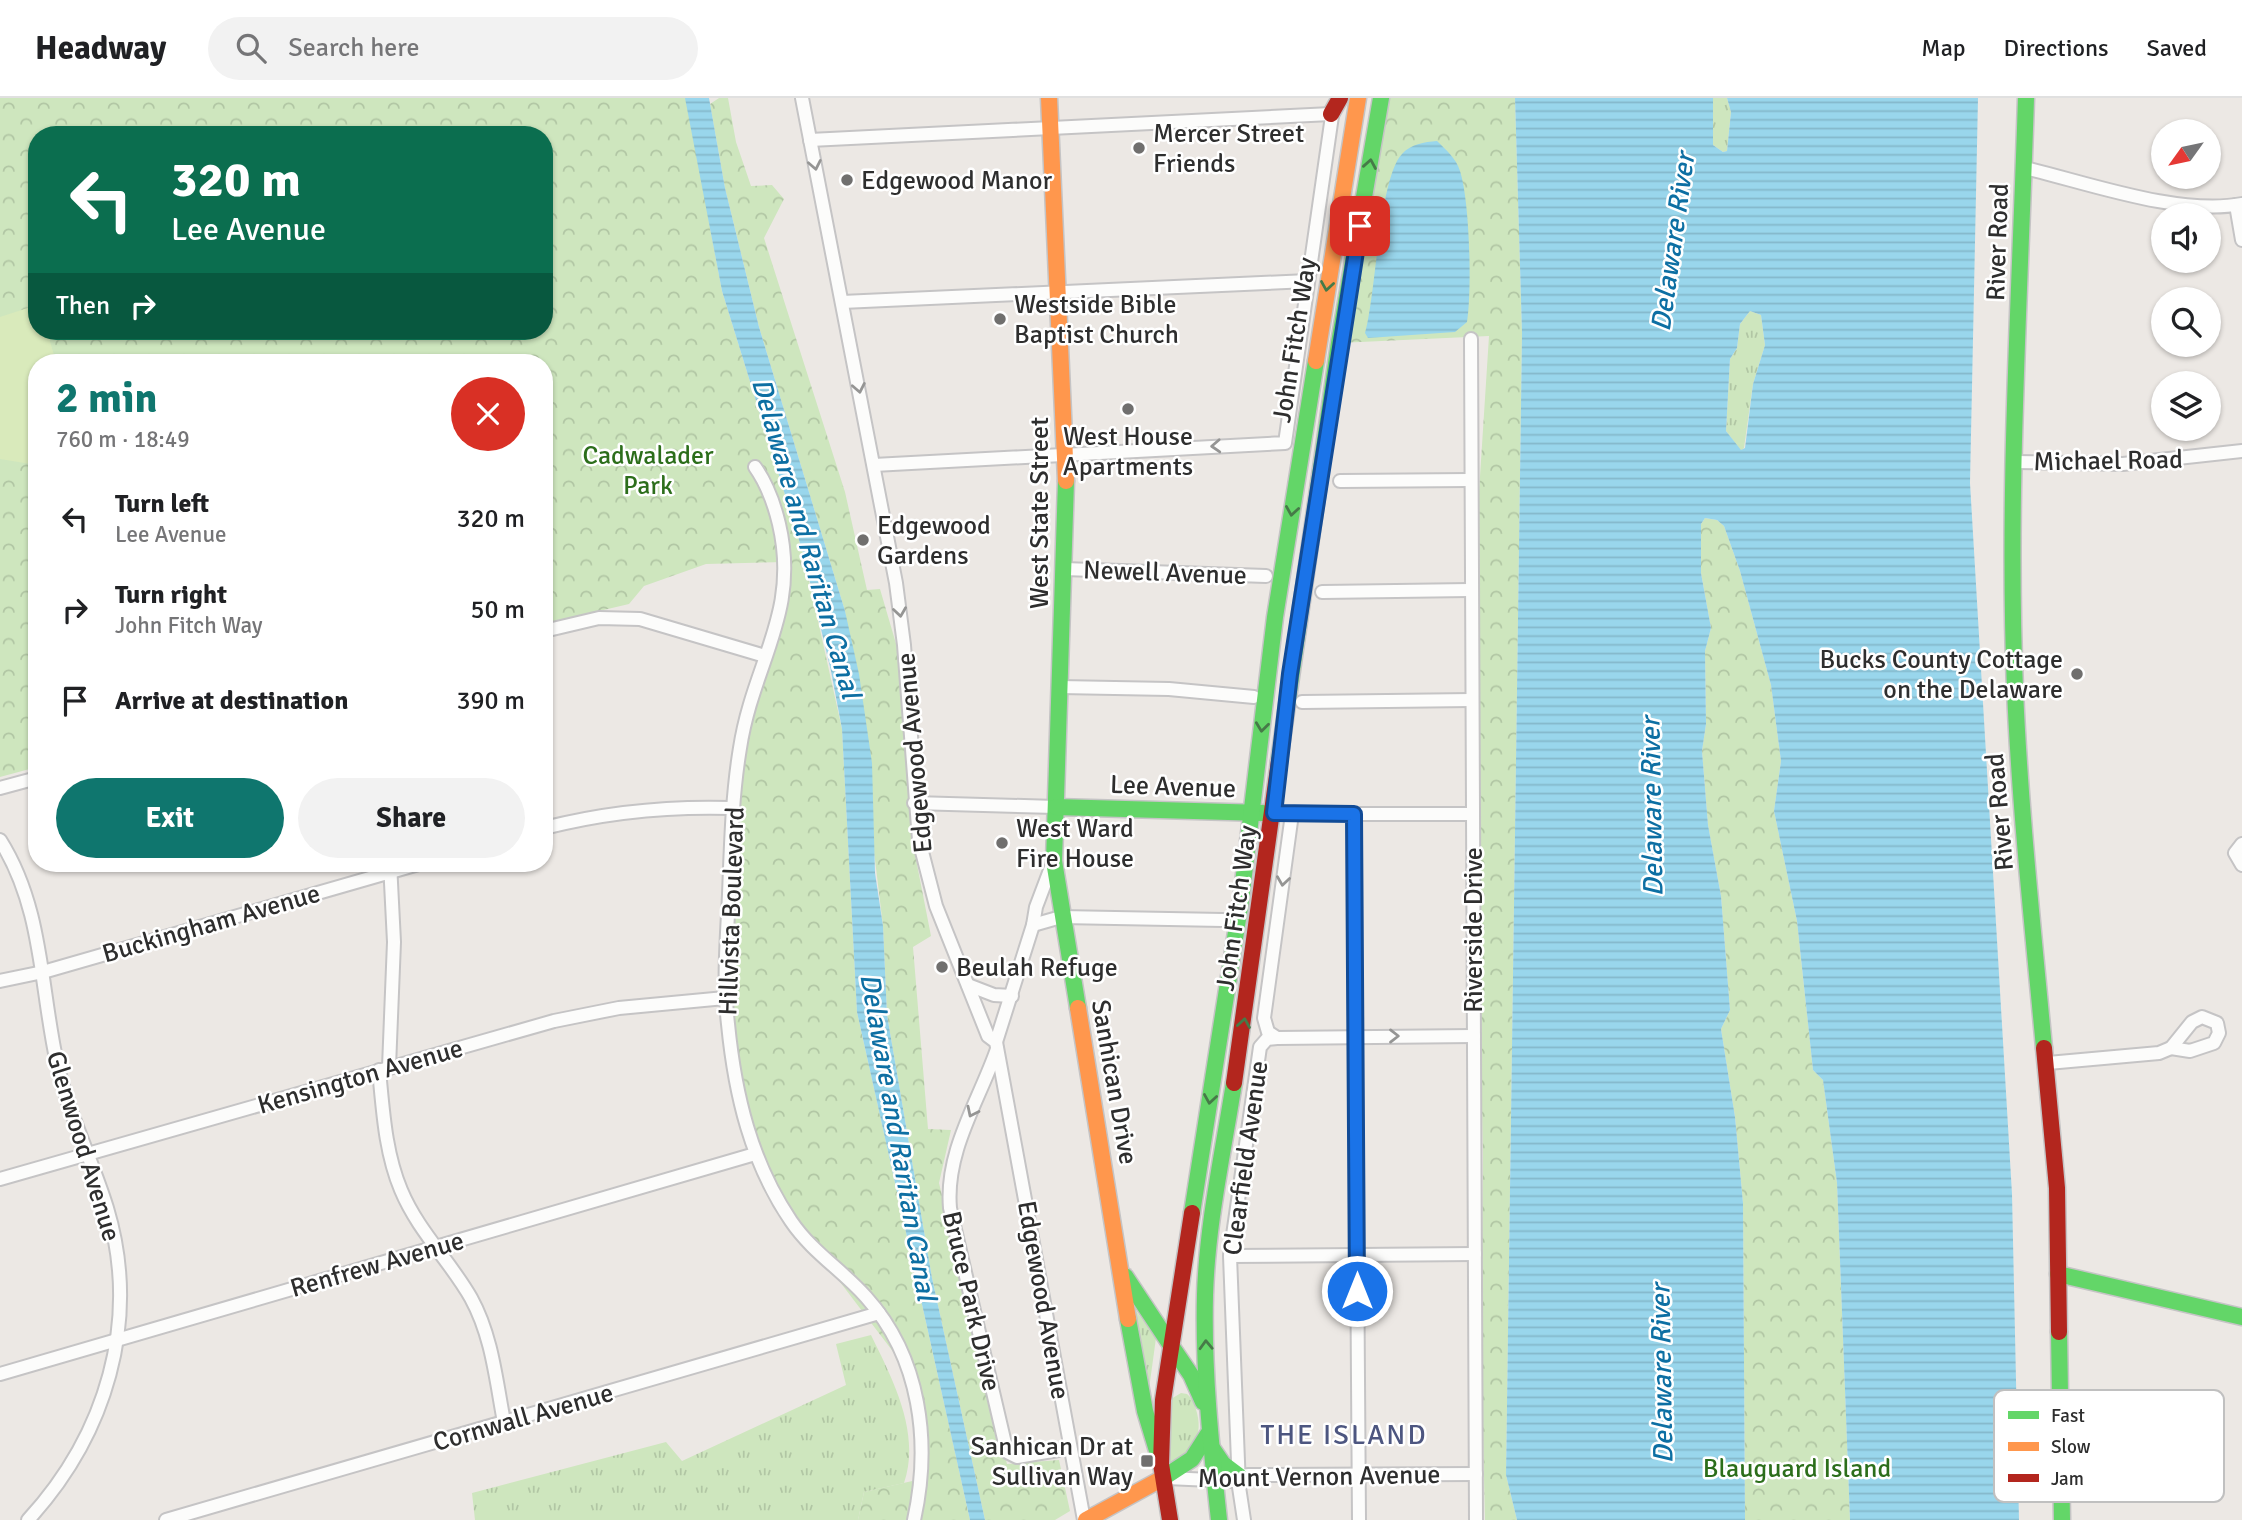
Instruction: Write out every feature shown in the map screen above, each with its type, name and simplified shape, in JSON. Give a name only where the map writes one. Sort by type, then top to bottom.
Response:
[{"type":"main road","name":"West State Street","points":[[1049,98],[1066,455],[1054,861]]},
{"type":"main road","points":[[1331,114],[1338,98]]},
{"type":"main road","name":"John Fitch Way","points":[[1162,1471],[1163,1400],[1251,813],[1275,617],[1358,98]]},
{"type":"main road","name":"John Fitch Way","points":[[1219,1520],[1209,1439],[1206,1274],[1274,813],[1290,674],[1339,343],[1381,98]]},
{"type":"main road","name":"River Road","points":[[2026,98],[2015,461],[2017,739],[2023,828],[2048,1063],[2057,1188],[2060,1390]]},
{"type":"main road","name":"Lee Avenue","points":[[1056,807],[1274,813]]},
{"type":"main road","name":"Sanhican Drive","points":[[1054,861],[1061,917],[1145,1412],[1162,1471],[1170,1520]]},
{"type":"main road","name":"Sanhican Drive","points":[[1121,1270],[1197,1388],[1208,1413]]},
{"type":"main road","points":[[2058,1274],[2242,1317]]},
{"type":"main road","points":[[1163,1400],[1174,1389],[1190,1385],[1197,1388]]},
{"type":"main road","points":[[1085,1520],[1162,1471],[1192,1459],[1209,1439],[1223,1464],[1239,1476]]},
{"type":"main road","name":"River Road","points":[[2062,1502],[2062,1520]]},
{"type":"street","name":"Edgewood Avenue","points":[[802,98],[874,465],[904,645],[914,803],[930,887],[988,1036],[996,1045],[1085,1520]]},
{"type":"street","points":[[810,140],[1331,114],[1285,443],[874,465]]},
{"type":"street","points":[[2025,168],[2170,203],[2202,207],[2239,204],[2242,240]]},
{"type":"street","points":[[842,302],[1308,281]]},
{"type":"street","name":"Riverside Drive","points":[[1471,339],[1476,1520]]},
{"type":"street","name":"Michael Road","points":[[2015,461],[2123,464],[2242,451]]},
{"type":"street","name":"Hillvista Boulevard","points":[[755,467],[770,492],[786,560],[782,608],[765,656],[741,744],[733,808],[725,998],[733,1069],[755,1154],[777,1199],[810,1246],[866,1296],[879,1313],[906,1362],[919,1412],[923,1464],[914,1520]]},
{"type":"street","points":[[1340,481],[1470,480]]},
{"type":"street","name":"Newell Avenue","points":[[1064,569],[1266,576]]},
{"type":"street","points":[[1322,592],[1470,590]]},
{"type":"street","points":[[553,629],[591,619],[640,619],[765,656]]},
{"type":"street","points":[[1060,687],[1169,689],[1254,697]]},
{"type":"street","points":[[1302,702],[1472,700]]},
{"type":"street","points":[[0,788],[28,780]]},
{"type":"street","name":"Lee Avenue","points":[[914,803],[1056,807]]},
{"type":"street","points":[[553,826],[611,814],[687,807],[733,808]]},
{"type":"street","name":"Lee Avenue","points":[[1274,813],[1473,814]]},
{"type":"street","name":"Clearfield Avenue","points":[[1277,1038],[1268,1032],[1264,1018],[1292,814]]},
{"type":"street","points":[[1354,814],[1359,1520]]},
{"type":"street","name":"Glenwood Avenue","points":[[0,840],[20,877],[28,901],[43,972],[43,991],[58,1068],[113,1233],[120,1277],[118,1340],[103,1403],[80,1452],[55,1490],[28,1520]]},
{"type":"street","points":[[2242,844],[2235,853],[2242,865]]},
{"type":"street","name":"West State Street","points":[[996,1045],[1033,925],[1036,907],[1054,861]]},
{"type":"street","name":"Buckingham Avenue","points":[[0,981],[43,972],[373,872]]},
{"type":"street","points":[[390,872],[394,942],[384,1068],[385,1128],[396,1177],[406,1202],[476,1309],[493,1362],[504,1422]]},
{"type":"street","points":[[1033,925],[1061,917],[1223,920]]},
{"type":"street","points":[[968,985],[994,995],[1012,996]]},
{"type":"street","name":"Kensington Avenue","points":[[0,1179],[384,1068],[602,1011],[725,998]]},
{"type":"street","points":[[1277,1038],[1474,1036]]},
{"type":"street","name":"Clearfield Avenue","points":[[1244,1520],[1239,1476],[1230,1256],[1260,1047],[1267,1039],[1277,1038]]},
{"type":"street","name":"Bruce Park Drive","points":[[996,1045],[960,1140],[950,1184],[950,1208],[1007,1452],[1017,1457],[1070,1448]]},
{"type":"street","points":[[2048,1063],[2160,1053],[2171,1048]]},
{"type":"street","name":"Renfrew Avenue","points":[[0,1374],[755,1154]]},
{"type":"street","points":[[1230,1256],[1475,1254]]},
{"type":"street","name":"Cornwall Avenue","points":[[166,1520],[879,1313]]},
{"type":"street","name":"Mount Vernon Avenue","points":[[1162,1471],[1233,1481],[1239,1476],[1476,1474]]},
{"type":"green space","name":"Cadwalader Park","points":[[0,98],[704,98],[709,222],[722,291],[803,553],[842,729],[857,1012],[970,1520],[858,1520],[864,1492],[921,1479],[907,1370],[754,1169],[722,1007],[734,786],[786,562],[706,564],[644,586],[629,604],[553,622],[553,354],[28,354],[28,769],[0,777]]},
{"type":"green space","points":[[719,98],[728,98],[736,142],[751,186],[772,185],[784,199],[764,238],[845,492],[867,590],[880,589],[899,654],[912,839],[931,936],[913,947],[928,1129],[951,1130],[939,1183],[1007,1464],[1059,1460],[1070,1511],[1055,1520],[985,1520],[932,1278],[887,1015],[883,926],[845,611],[759,327],[725,188],[710,104]]},
{"type":"green space","points":[[1382,98],[1515,98],[1522,333],[1506,1475],[1517,1520],[1485,1520],[1481,1357],[1483,1155],[1477,867],[1477,523],[1489,336],[1339,343]]},
{"type":"green space","points":[[1713,98],[1727,98],[1731,112],[1727,151],[1723,152],[1713,145]]},
{"type":"green space","points":[[28,308],[28,340],[50,340],[54,354],[28,354],[28,464],[0,459],[0,317]]},
{"type":"green space","points":[[1750,311],[1761,315],[1765,345],[1753,384],[1744,448],[1741,451],[1726,431],[1730,359],[1737,348],[1740,324]]},
{"type":"green space","name":"Blauguard Island","points":[[1705,518],[1717,520],[1724,526],[1740,571],[1771,685],[1781,761],[1774,811],[1797,921],[1813,1070],[1823,1080],[1837,1183],[1850,1520],[1745,1520],[1743,1203],[1735,1117],[1721,1029],[1730,1010],[1721,896],[1708,825],[1702,751],[1706,724],[1705,651],[1711,628],[1701,573],[1701,524]]},
{"type":"green space","points":[[1134,1308],[1156,1338],[1149,1389]]},
{"type":"green space","points":[[871,1335],[902,1407],[909,1445],[908,1464],[904,1483],[864,1492],[858,1520],[475,1520],[472,1493],[666,1442],[682,1461],[846,1385],[836,1344]]},
{"type":"green space","points":[[1181,1393],[1187,1394],[1194,1403],[1199,1423],[1198,1431],[1193,1444],[1169,1467],[1171,1399]]},
{"type":"water","name":"Delaware and Raritan Canal","points":[[685,98],[709,98],[725,188],[759,327],[845,611],[859,674],[872,763],[875,873],[883,926],[887,1015],[932,1278],[985,1520],[970,1520],[857,1012],[842,729],[831,671],[803,553],[722,291]]},
{"type":"water","name":"Delaware River","points":[[1515,98],[1713,98],[1713,145],[1723,152],[1727,151],[1731,112],[1727,98],[1978,98],[1970,483],[2012,1194],[2016,1390],[1994,1390],[1994,1502],[2019,1502],[2019,1520],[1850,1520],[1837,1183],[1823,1080],[1813,1070],[1797,921],[1774,811],[1781,761],[1771,685],[1740,571],[1724,526],[1717,520],[1705,518],[1701,524],[1701,573],[1711,628],[1705,651],[1706,724],[1702,751],[1708,825],[1721,896],[1730,1010],[1721,1029],[1735,1117],[1743,1203],[1745,1520],[1517,1520],[1506,1475],[1522,333]],"holes":[[[1750,311],[1761,315],[1765,345],[1753,384],[1745,448],[1741,450],[1726,431],[1730,359],[1737,348],[1740,324]]]},
{"type":"water","points":[[1437,141],[1456,162],[1466,203],[1469,246],[1467,322],[1455,332],[1368,338],[1365,333],[1383,211],[1394,167],[1409,148]]},
{"type":"traffic: fast","points":[[1279,761],[1339,343],[1381,98]]},
{"type":"traffic: fast","points":[[2026,98],[2015,394],[2013,616],[2020,780],[2044,1048]]},
{"type":"traffic: fast","points":[[1192,1213],[1241,900],[1275,617],[1316,361]]},
{"type":"traffic: fast","points":[[1066,481],[1054,861],[1078,1008]]},
{"type":"traffic: fast","points":[[1056,807],[1263,813]]},
{"type":"traffic: fast","points":[[1219,1520],[1206,1380],[1205,1295],[1212,1215],[1234,1083]]},
{"type":"traffic: fast","points":[[2058,1274],[2242,1317]]},
{"type":"traffic: fast","points":[[1125,1276],[1172,1347]]},
{"type":"traffic: fast","points":[[1128,1319],[1145,1411],[1158,1454]]},
{"type":"traffic: fast","points":[[2059,1332],[2060,1390]]},
{"type":"traffic: fast","points":[[1172,1347],[1191,1375],[1203,1402]]},
{"type":"traffic: fast","points":[[1163,1478],[1192,1459],[1208,1434]]},
{"type":"traffic: fast","points":[[1210,1445],[1223,1464],[1239,1476]]},
{"type":"traffic: fast","points":[[2062,1502],[2062,1520]]},
{"type":"traffic: slow","points":[[1049,98],[1066,481]]},
{"type":"traffic: slow","points":[[1316,361],[1358,98]]},
{"type":"traffic: slow","points":[[1078,1008],[1128,1319]]},
{"type":"traffic: slow","points":[[1086,1520],[1163,1478]]},
{"type":"traffic: jam","points":[[1331,114],[1340,98]]},
{"type":"traffic: jam","points":[[1234,1083],[1279,761]]},
{"type":"traffic: jam","points":[[2044,1048],[2057,1188],[2059,1332]]},
{"type":"traffic: jam","points":[[1170,1520],[1161,1464],[1163,1400],[1192,1213]]},
{"type":"place","name":"Mercer Street Friends","points":[[1139,148]]},
{"type":"place","name":"Edgewood Manor","points":[[847,180]]},
{"type":"place","name":"Westside Bible Baptist Church","points":[[1000,319]]},
{"type":"place","name":"West House Apartments","points":[[1128,409]]},
{"type":"place","name":"Edgewood Gardens","points":[[863,540]]},
{"type":"place","name":"Bucks County Cottage on the Delaware","points":[[2077,674]]},
{"type":"place","name":"West Ward Fire House","points":[[1002,843]]},
{"type":"place","name":"Beulah Refuge","points":[[942,967]]},
{"type":"place","name":"Sanhican Dr at Sullivan Way","points":[[1147,1461]]},
{"type":"district","name":"THE ISLAND","points":[[1344,1434]]},
{"type":"route","points":[[1357,1291],[1354,814],[1274,813],[1290,674],[1339,343],[1360,226]]}]
